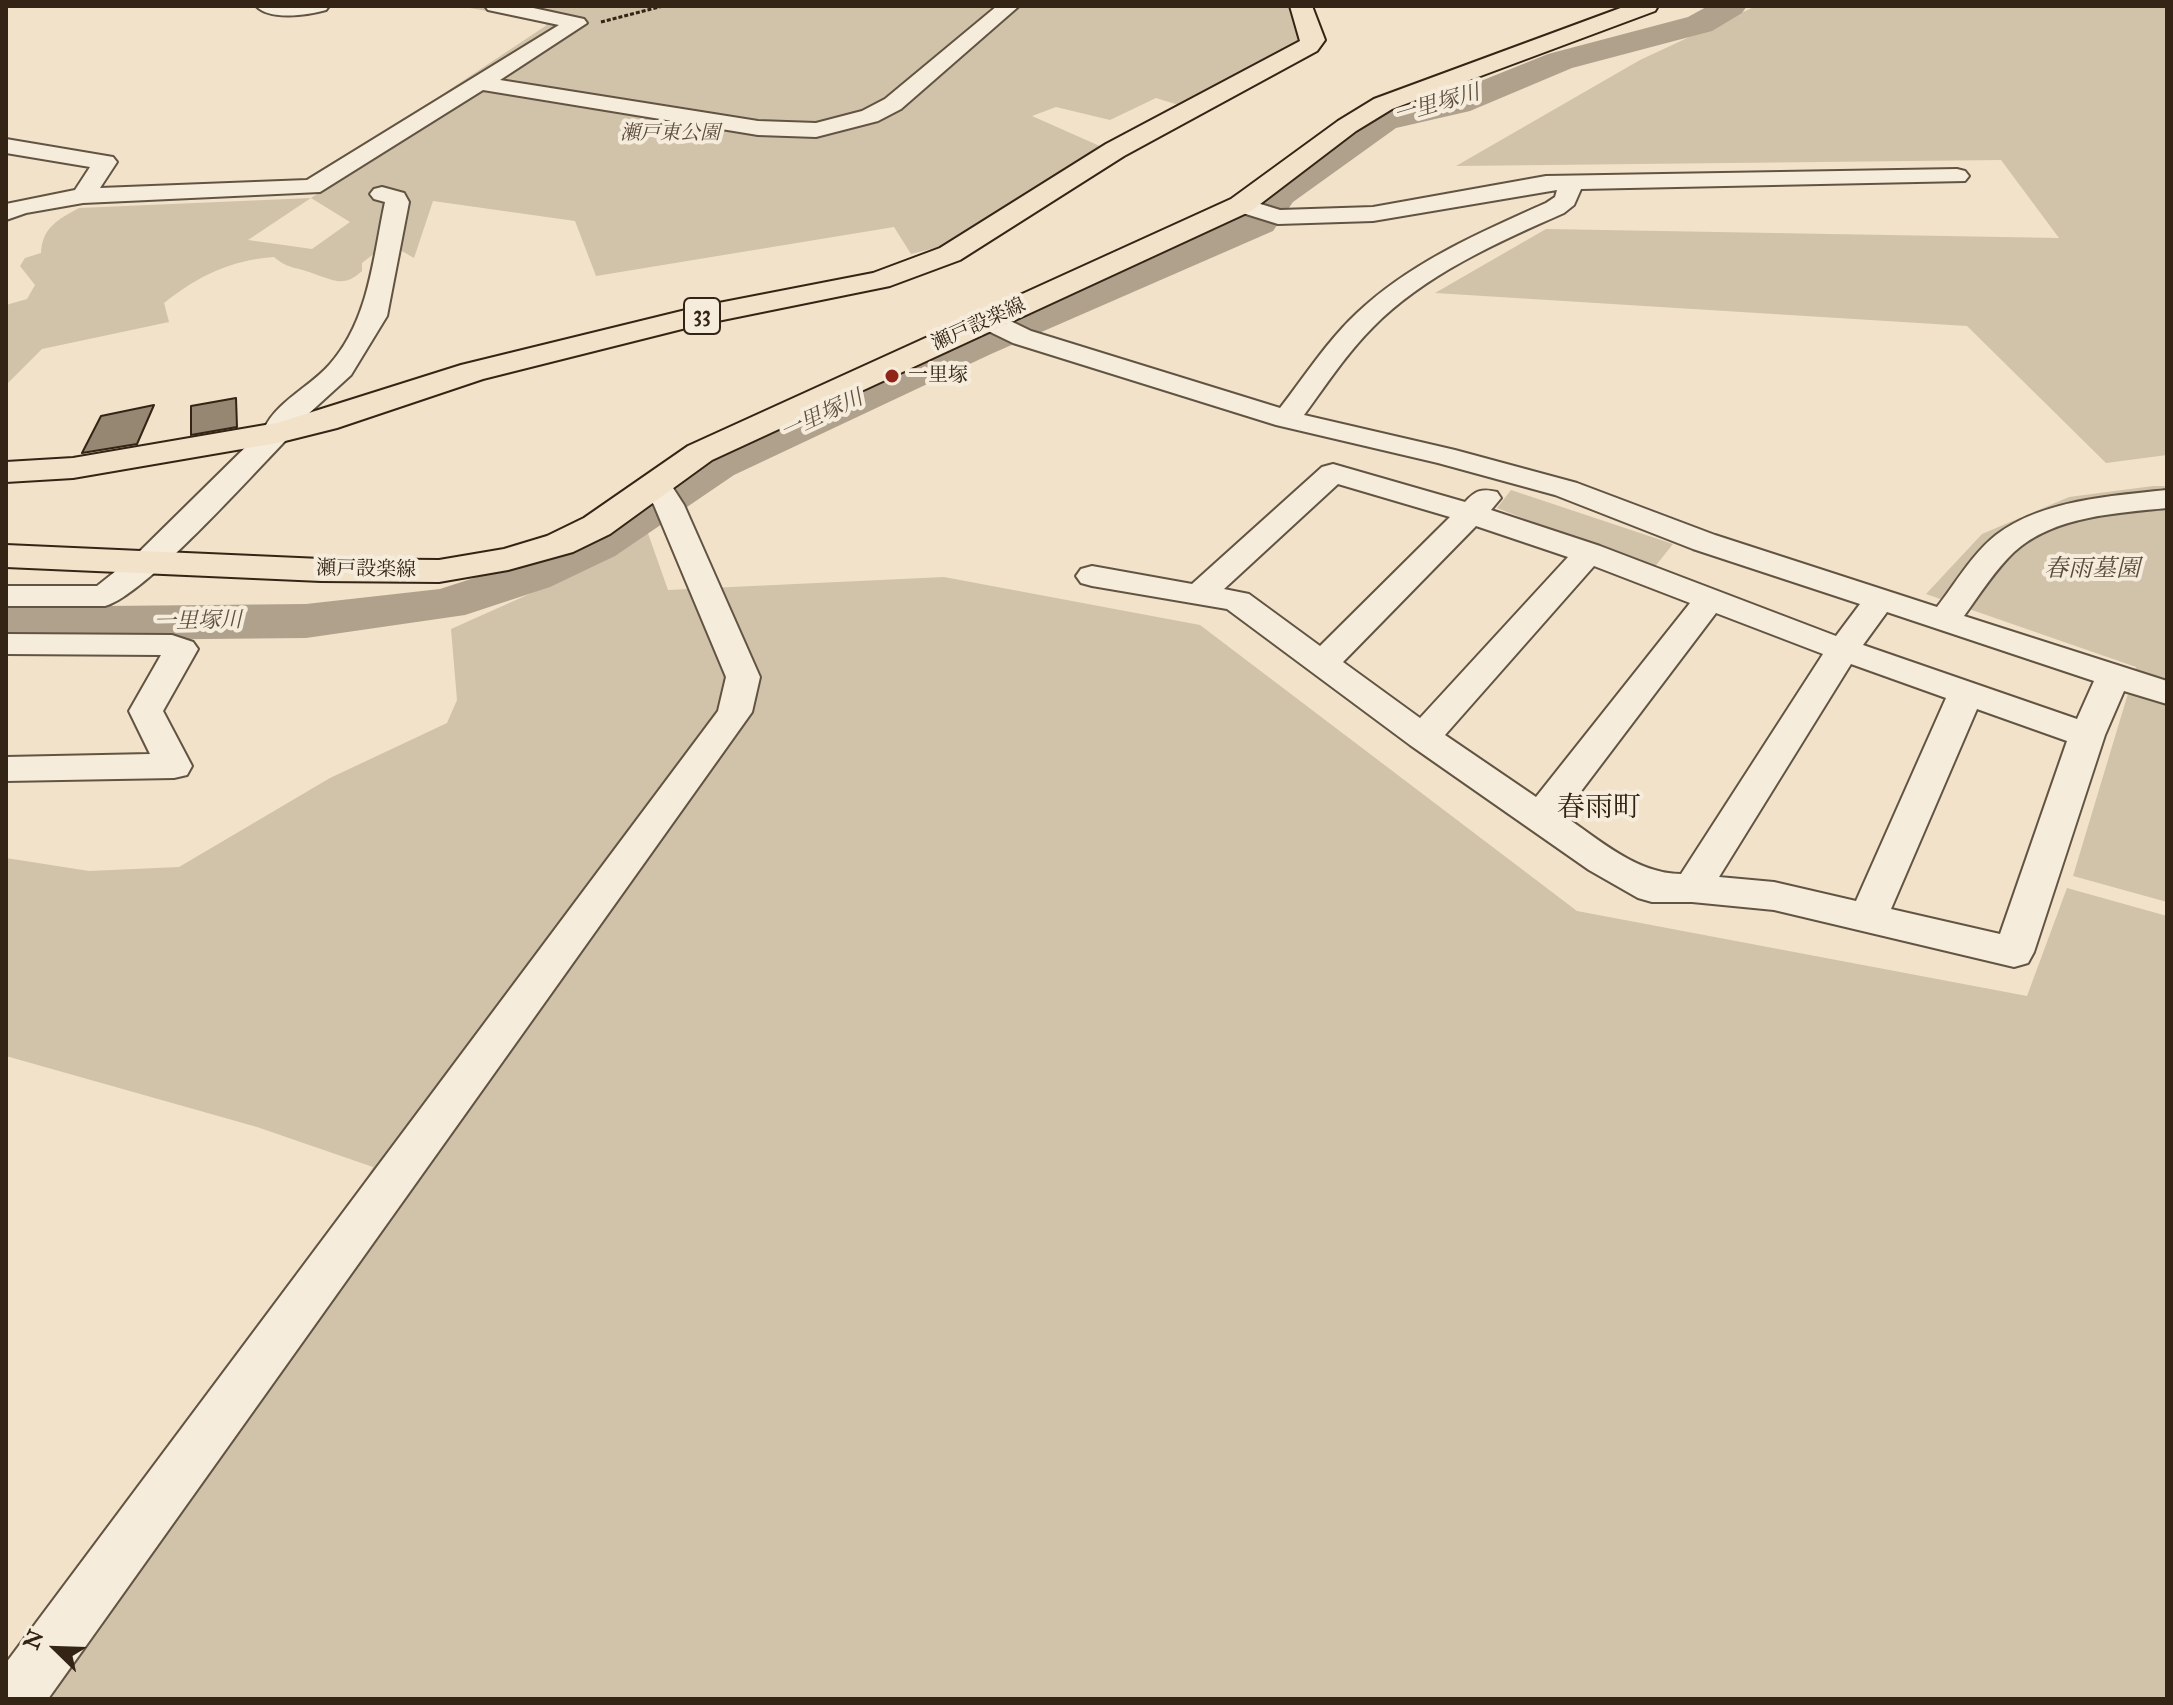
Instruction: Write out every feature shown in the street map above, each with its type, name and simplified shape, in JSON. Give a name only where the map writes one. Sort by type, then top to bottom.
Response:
[{"type":"main road","name":"33","points":[[6,472],[73,468],[277,433],[325,421],[472,372],[698,316],[880,280],[950,254],[1115,150],[1309,46],[1313,40],[1301,6]]},
{"type":"main road","name":"瀬戸設楽線","points":[[6,556],[439,571],[508,559],[560,544],[661,491],[700,453],[1244,206],[1347,126],[1383,104],[1647,6]]},
{"type":"street","points":[[266,6],[293,9],[319,6]]},
{"type":"street","points":[[495,6],[577,23]]},
{"type":"street","points":[[479,83],[758,128],[816,130],[870,116],[893,104],[1009,6]]},
{"type":"street","points":[[6,213],[20,207],[83,196],[312,187],[577,23]]},
{"type":"street","points":[[6,146],[105,162],[83,196]]},
{"type":"street","points":[[1244,206],[1278,217],[1373,214],[1546,183],[1957,176]]},
{"type":"street","points":[[1286,419],[1365,320],[1392,296],[1442,263],[1555,208],[1566,200],[1571,182]]},
{"type":"street","points":[[6,596],[105,596],[147,562],[277,433],[282,422],[341,369],[374,316],[397,202],[396,198],[382,194]]},
{"type":"street","points":[[989,321],[1022,337],[1286,419],[1510,472],[1566,489],[1704,542],[2167,693]]},
{"type":"street","points":[[1323,662],[1510,472]]},
{"type":"street","points":[[1200,594],[1333,473],[1589,553],[1843,650],[2087,735]]},
{"type":"street","points":[[14,1699],[735,712],[743,677],[661,491]]},
{"type":"street","points":[[1945,619],[2007,542],[2051,520],[2110,505],[2167,499]]},
{"type":"street","points":[[1423,737],[1589,553]]},
{"type":"street","points":[[1092,576],[1237,601],[1423,737],[1602,860],[1652,888],[1692,888],[1774,896],[2014,952],[2087,735],[2114,674]]},
{"type":"street","points":[[1541,817],[1710,599]]},
{"type":"street","points":[[1692,888],[1843,650],[1879,600]]},
{"type":"street","points":[[6,644],[172,645],[181,649],[146,711],[174,766],[6,769]]},
{"type":"street","points":[[1868,917],[1966,693]]},
{"type":"path","points":[[577,23],[590,24],[663,6]]},
{"type":"green space","points":[[458,6],[485,6],[560,24],[454,93],[446,92],[547,25],[527,18]]},
{"type":"green space","name":"瀬戸東公園","points":[[511,6],[1292,6],[1302,41],[1185,107],[1156,98],[1110,120],[1056,107],[1032,116],[1102,147],[943,246],[911,254],[894,227],[596,276],[575,221],[433,201],[414,258],[381,239],[380,249],[362,263],[362,271],[349,280],[330,280],[291,267],[274,257],[229,266],[202,277],[164,303],[169,322],[42,349],[6,385],[6,305],[27,299],[35,285],[20,266],[25,258],[41,253],[48,230],[65,216],[79,208],[311,198],[588,23]],"holes":[[[311,198],[350,222],[312,249],[248,240]]]},
{"type":"green space","points":[[1756,6],[2167,6],[2167,455],[2106,463],[1967,326],[1435,293],[1546,229],[2059,238],[2001,160],[1456,166],[1640,60]]},
{"type":"green space","name":"春雨墓園","points":[[2167,486],[2167,902],[2073,876],[2136,667],[1926,594],[1982,534],[2069,497]]},
{"type":"green space","points":[[1511,490],[1673,544],[1653,569],[1497,508]]},
{"type":"green space","points":[[644,522],[668,590],[944,577],[1200,625],[1577,911],[2027,996],[2067,888],[2167,916],[2167,1699],[43,1699],[123,1590],[373,1167],[257,1127],[6,1056],[6,858],[89,871],[179,867],[330,778],[447,723],[457,700],[451,629],[590,567]]},
{"type":"building","points":[[236,398],[237,427],[191,435],[191,406]]},
{"type":"building","points":[[154,405],[137,444],[82,453],[101,416]]},
{"type":"waterway","name":"一里塚川","points":[[6,624],[306,621],[446,604],[532,576],[597,545],[717,465],[975,345],[1259,223],[1278,194],[1384,120],[1457,103],[1560,61],[1700,24],[1731,6]]},
{"type":"place","name":"一里塚","points":[[892,376]]},
{"type":"district","name":"春雨町","points":[[1599,809]]}]
